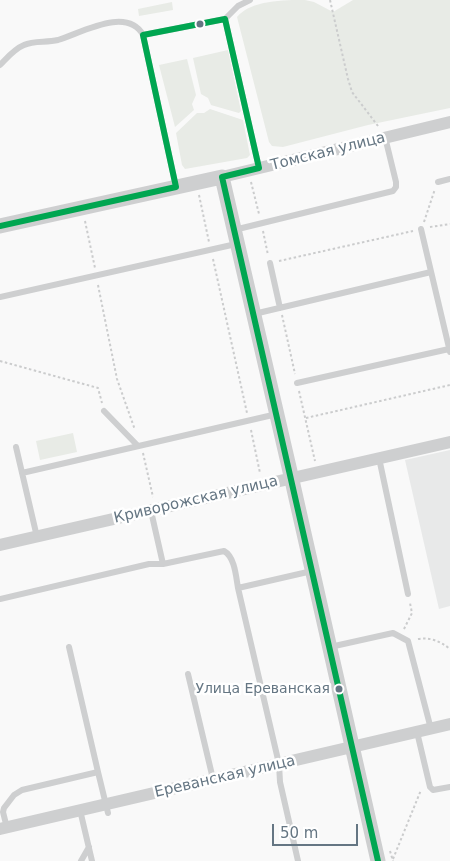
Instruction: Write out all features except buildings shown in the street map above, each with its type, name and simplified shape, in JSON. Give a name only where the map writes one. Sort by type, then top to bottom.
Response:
[{"type":"street","name":"Томская улица","points":[[0,226],[222,177],[450,122]]},
{"type":"street","points":[[222,177],[353,748],[385,860]]},
{"type":"street","name":"Криворожская улица","points":[[0,545],[450,442]]},
{"type":"street","name":"Ереванская улица","points":[[5,829],[80,810],[107,808],[213,780],[450,724]]},
{"type":"lane","points":[[143,35],[225,19],[238,6],[250,0]]},
{"type":"lane","points":[[225,19],[259,168]]},
{"type":"lane","points":[[0,65],[18,47],[24,44],[55,40],[110,22],[121,21],[131,24],[140,30],[143,35],[176,187]]},
{"type":"lane","points":[[0,298],[211,250],[261,224],[392,191],[396,187],[396,182],[385,137]]},
{"type":"lane","points":[[438,182],[450,179]]},
{"type":"lane","points":[[297,382],[450,350],[421,229]]},
{"type":"lane","points":[[270,263],[280,308]]},
{"type":"lane","points":[[254,314],[431,272]]},
{"type":"lane","points":[[104,411],[139,446]]},
{"type":"lane","points":[[22,473],[277,414]]},
{"type":"lane","points":[[16,447],[36,537]]},
{"type":"lane","points":[[379,458],[408,594]]},
{"type":"lane","points":[[153,510],[163,564]]},
{"type":"lane","points":[[0,599],[149,564],[163,564],[224,551],[229,554],[232,559],[279,764],[280,782],[298,861]]},
{"type":"lane","points":[[238,588],[313,571]]},
{"type":"lane","points":[[330,647],[394,633],[408,641],[430,729]]},
{"type":"lane","points":[[69,647],[107,808]]},
{"type":"lane","points":[[188,674],[213,780]]},
{"type":"lane","points":[[192,691],[210,687]]},
{"type":"lane","points":[[418,732],[430,787],[433,790],[450,787]]},
{"type":"lane","points":[[5,829],[4,808],[18,792],[98,772]]},
{"type":"lane","points":[[80,810],[92,861]]},
{"type":"lane","points":[[81,861],[89,847]]},
{"type":"path","points":[[330,0],[352,92],[376,122],[385,137]]},
{"type":"path","points":[[245,184],[252,182],[270,263],[450,224]]},
{"type":"path","points":[[421,229],[438,182]]},
{"type":"path","points":[[196,183],[261,473],[252,475]]},
{"type":"path","points":[[85,221],[117,379],[139,446],[153,510]]},
{"type":"path","points":[[0,361],[98,388],[104,411]]},
{"type":"path","points":[[305,418],[450,385]]},
{"type":"path","points":[[400,636],[412,613],[408,594]]},
{"type":"path","points":[[408,641],[425,638],[442,642],[450,648]]},
{"type":"path","points":[[385,860],[419,790],[430,787]]},
{"type":"shaded area","points":[[305,0],[314,2],[333,12],[353,0],[450,0],[450,108],[368,125],[283,147],[272,146],[269,142],[237,17],[243,11],[259,4]]},
{"type":"shaded area","points":[[172,2],[173,10],[139,16],[138,9]]},
{"type":"shaded area","points":[[228,50],[241,111],[239,113],[211,105],[208,98],[201,94],[193,58]]},
{"type":"shaded area","points":[[187,59],[196,95],[192,104],[194,110],[175,127],[159,65]]},
{"type":"shaded area","points":[[210,109],[243,120],[250,155],[247,158],[185,169],[182,165],[176,133],[197,113],[204,113]]},
{"type":"shaded area","points":[[73,433],[77,452],[40,460],[36,441]]},
{"type":"shaded area","points":[[450,450],[450,606],[439,609],[405,460]]},
{"type":"transit line","points":[[0,226],[176,187],[143,35],[225,19],[259,168],[222,177],[378,861]]},
{"type":"place","name":"Улица Ереванская","points":[[339,689]]}]
